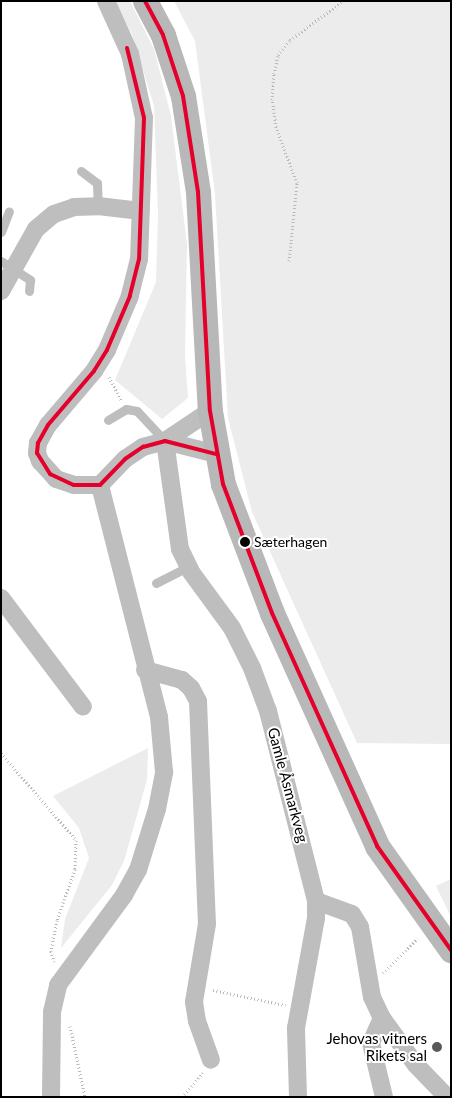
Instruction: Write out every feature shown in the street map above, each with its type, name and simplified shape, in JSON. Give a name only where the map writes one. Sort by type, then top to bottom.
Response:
[{"type":"main road","points":[[145,1],[163,36],[183,96],[198,192],[210,411],[216,454],[239,533],[341,771],[377,846],[451,950]]},
{"type":"street","points":[[106,1],[130,54],[144,118],[138,259],[130,296],[99,363],[48,425],[38,443],[37,453],[50,474],[61,481],[74,485],[100,485],[124,459],[144,448],[165,442],[210,411]]},
{"type":"street","points":[[1,291],[7,264],[36,229],[48,218],[74,207],[98,206],[141,212]]},
{"type":"street","points":[[165,442],[216,454]]},
{"type":"street","name":"Gamle Åsmarkveg","points":[[165,442],[180,549],[189,566],[232,628],[252,668],[268,711],[316,901],[316,918],[298,1008],[298,1097]]},
{"type":"street","points":[[51,1097],[52,1012],[58,984],[124,895],[138,870],[157,809],[164,772],[164,748],[159,716],[145,670],[100,485]]},
{"type":"street","points":[[1,598],[83,707]]},
{"type":"street","points":[[145,670],[182,680],[191,688],[198,701],[207,924],[195,986],[197,1020],[211,1060]]},
{"type":"street","points":[[316,901],[342,908],[352,914],[360,927],[370,987],[382,1018],[416,1065],[447,1097]]},
{"type":"street","points":[[382,1018],[371,1043],[384,1097]]},
{"type":"lane","points":[[80,171],[97,183],[98,206]]},
{"type":"lane","points":[[1,232],[9,211]]},
{"type":"lane","points":[[7,264],[30,280],[29,291]]},
{"type":"lane","points":[[108,420],[126,409],[137,411],[165,442]]},
{"type":"lane","points":[[156,583],[189,566]]},
{"type":"path","points":[[289,261],[297,183],[276,127],[272,100],[274,74],[278,56],[290,40],[343,1]]},
{"type":"path","points":[[99,363],[126,409]]},
{"type":"path","points":[[1,753],[56,813],[76,840],[75,869],[57,920],[51,951],[58,984]]},
{"type":"path","points":[[370,987],[420,935],[433,927]]},
{"type":"path","points":[[195,986],[298,1008]]},
{"type":"path","points":[[68,1018],[86,1097]]},
{"type":"path","points":[[182,1097],[201,1078],[211,1060]]},
{"type":"shaded area","points":[[114,1],[130,1],[154,49],[171,116],[187,244],[185,356],[188,398],[162,419],[115,380],[156,282],[158,213],[154,106],[132,34]]},
{"type":"shaded area","points":[[174,1],[451,1],[451,744],[357,743],[252,512],[228,418],[215,194],[195,41]]},
{"type":"shaded area","points":[[148,748],[147,780],[124,861],[112,885],[61,948],[65,919],[89,858],[79,828],[53,796]]},
{"type":"shaded area","points":[[451,879],[451,917],[436,886]]},
{"type":"transit line","points":[[145,1],[163,35],[183,96],[198,192],[210,411],[223,484],[272,613],[377,846],[451,950]]},
{"type":"transit line","points":[[127,48],[144,118],[139,259],[130,296],[107,350],[94,371],[48,425],[38,443],[37,453],[50,474],[74,485],[100,485],[125,459],[143,447],[165,441],[216,454]]},
{"type":"place","name":"Sæterhagen","points":[[245,542]]},
{"type":"place","name":"Jehovas vitners Rikets sal","points":[[437,1047]]}]
